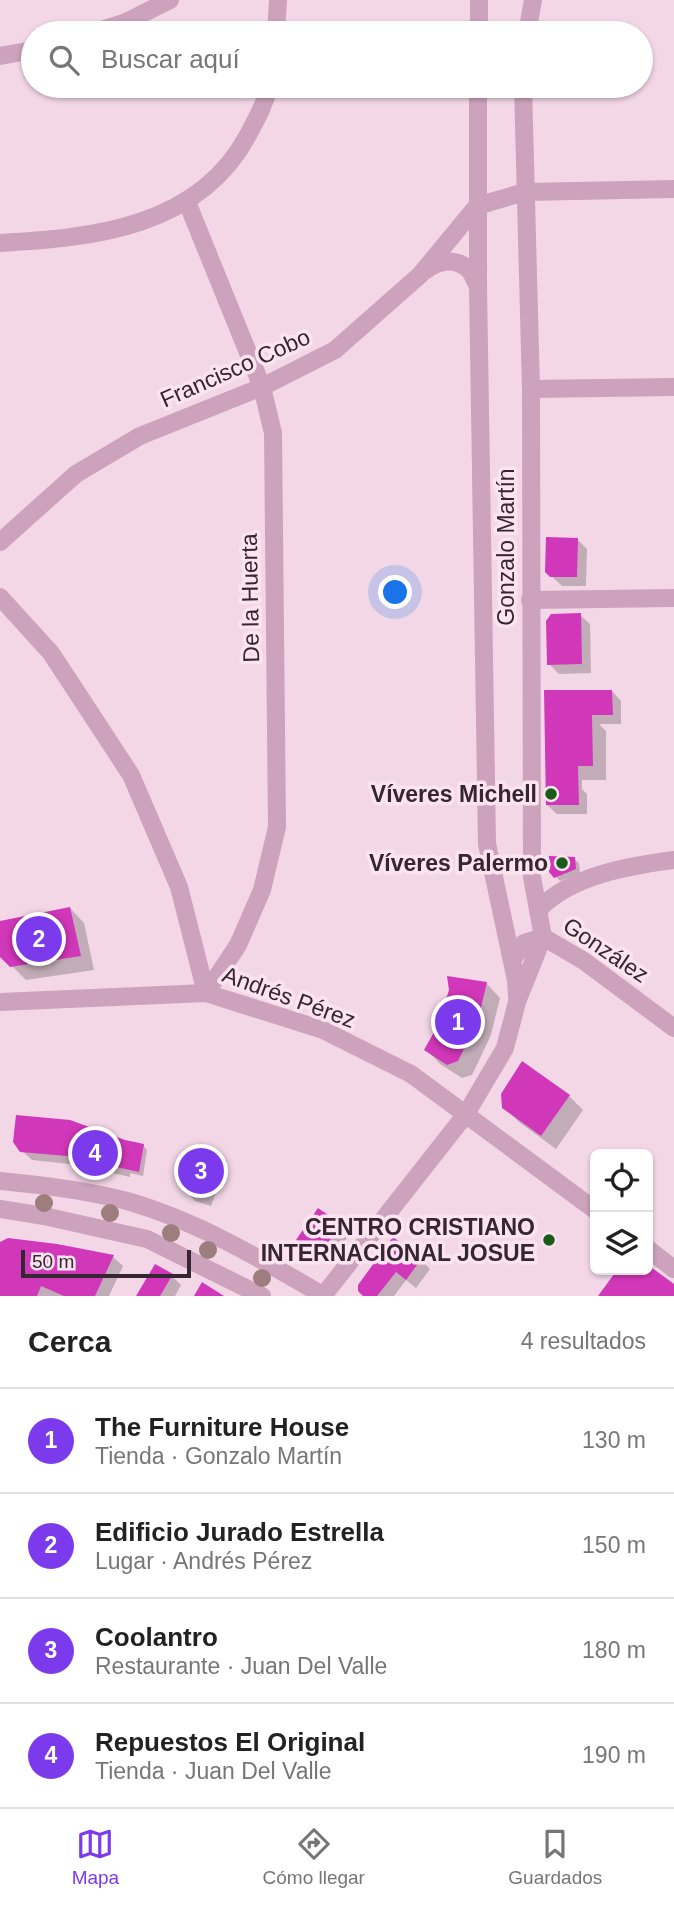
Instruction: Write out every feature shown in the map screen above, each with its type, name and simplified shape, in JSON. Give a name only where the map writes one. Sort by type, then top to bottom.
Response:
[{"type":"street","points":[[128,21],[170,0]]},
{"type":"street","points":[[277,21],[278,0]]},
{"type":"street","points":[[479,0],[479,21]]},
{"type":"street","points":[[529,21],[533,0]]},
{"type":"street","points":[[0,56],[21,52]]},
{"type":"street","points":[[0,243],[46,240],[114,230],[187,202],[219,176],[242,147],[266,98]]},
{"type":"street","name":"Gonzalo Martín","points":[[478,98],[477,206],[487,844],[512,960],[517,1002]]},
{"type":"street","name":"Gonzalo Martín","points":[[323,1296],[466,1114],[505,1048],[517,1002],[543,937],[532,877],[531,389],[523,98]]},
{"type":"street","points":[[477,206],[525,192],[674,189]]},
{"type":"street","name":"De la Huerta","points":[[187,202],[262,387],[273,433],[277,827],[262,890],[238,945],[206,993]]},
{"type":"street","name":"Francisco Cobo","points":[[0,542],[76,474],[140,436],[262,387],[335,350],[420,275],[477,206]]},
{"type":"street","points":[[420,275],[434,263],[453,261],[469,270],[478,286]]},
{"type":"street","points":[[531,389],[674,387]]},
{"type":"street","points":[[0,597],[51,653],[131,775],[179,887],[206,993]]},
{"type":"street","points":[[530,600],[674,598]]},
{"type":"street","name":"González","points":[[538,910],[551,896],[572,886],[611,872],[674,860]]},
{"type":"street","name":"González","points":[[512,960],[524,943],[543,937],[584,961],[674,1028]]},
{"type":"street","name":"Andrés Pérez","points":[[0,1002],[206,993],[323,1030],[411,1074],[590,1206]]},
{"type":"street","points":[[0,1181],[59,1187],[127,1201],[163,1213],[218,1237],[323,1296]]},
{"type":"street","points":[[0,1209],[147,1239],[262,1296]]},
{"type":"street","points":[[653,1254],[674,1269]]},
{"type":"building","points":[[546,537],[578,538],[577,577],[550,577],[545,572]]},
{"type":"building","points":[[581,613],[582,664],[547,665],[546,621],[551,614]]},
{"type":"building","points":[[544,690],[612,690],[613,715],[592,715],[593,766],[578,766],[579,805],[546,805]]},
{"type":"building","name":"Víveres Palermo","points":[[549,856],[575,857],[576,869],[554,878],[549,872]]},
{"type":"building","points":[[70,907],[81,956],[10,967],[0,957],[0,921]]},
{"type":"building","points":[[447,976],[487,982],[478,1020],[458,1061],[447,1065],[424,1050],[438,1025],[449,990]]},
{"type":"building","points":[[522,1061],[570,1095],[541,1136],[502,1108],[501,1094]]},
{"type":"building","points":[[16,1115],[70,1120],[144,1144],[139,1172],[67,1156],[20,1152],[13,1142]]},
{"type":"building","points":[[199,1144],[218,1150],[202,1198],[184,1192]]},
{"type":"building","points":[[318,1208],[341,1224],[320,1254],[296,1240]]},
{"type":"building","points":[[393,1237],[422,1258],[406,1280],[396,1272],[377,1296],[363,1296],[358,1291],[358,1285]]},
{"type":"building","points":[[8,1238],[114,1255],[95,1296],[64,1296],[41,1286],[37,1296],[0,1296],[0,1242]]},
{"type":"building","points":[[155,1264],[173,1274],[160,1296],[136,1296]]},
{"type":"building","points":[[653,1269],[674,1284],[674,1296],[598,1296],[613,1275],[653,1275]]},
{"type":"building","points":[[202,1282],[224,1296],[194,1296]]},
{"type":"place","name":"Víveres Michell","points":[[551,794]]},
{"type":"place","name":"Víveres Palermo","points":[[562,863]]},
{"type":"place","name":"Edificio Jurado Estrella","points":[[39,939]]},
{"type":"place","name":"The Furniture House","points":[[458,1022]]},
{"type":"place","name":"Repuestos El Original","points":[[95,1153]]},
{"type":"place","name":"Coolantro","points":[[201,1171]]},
{"type":"place","name":"CENTRO CRISTIANO INTERNACIONAL JOSUE","points":[[549,1240]]}]
